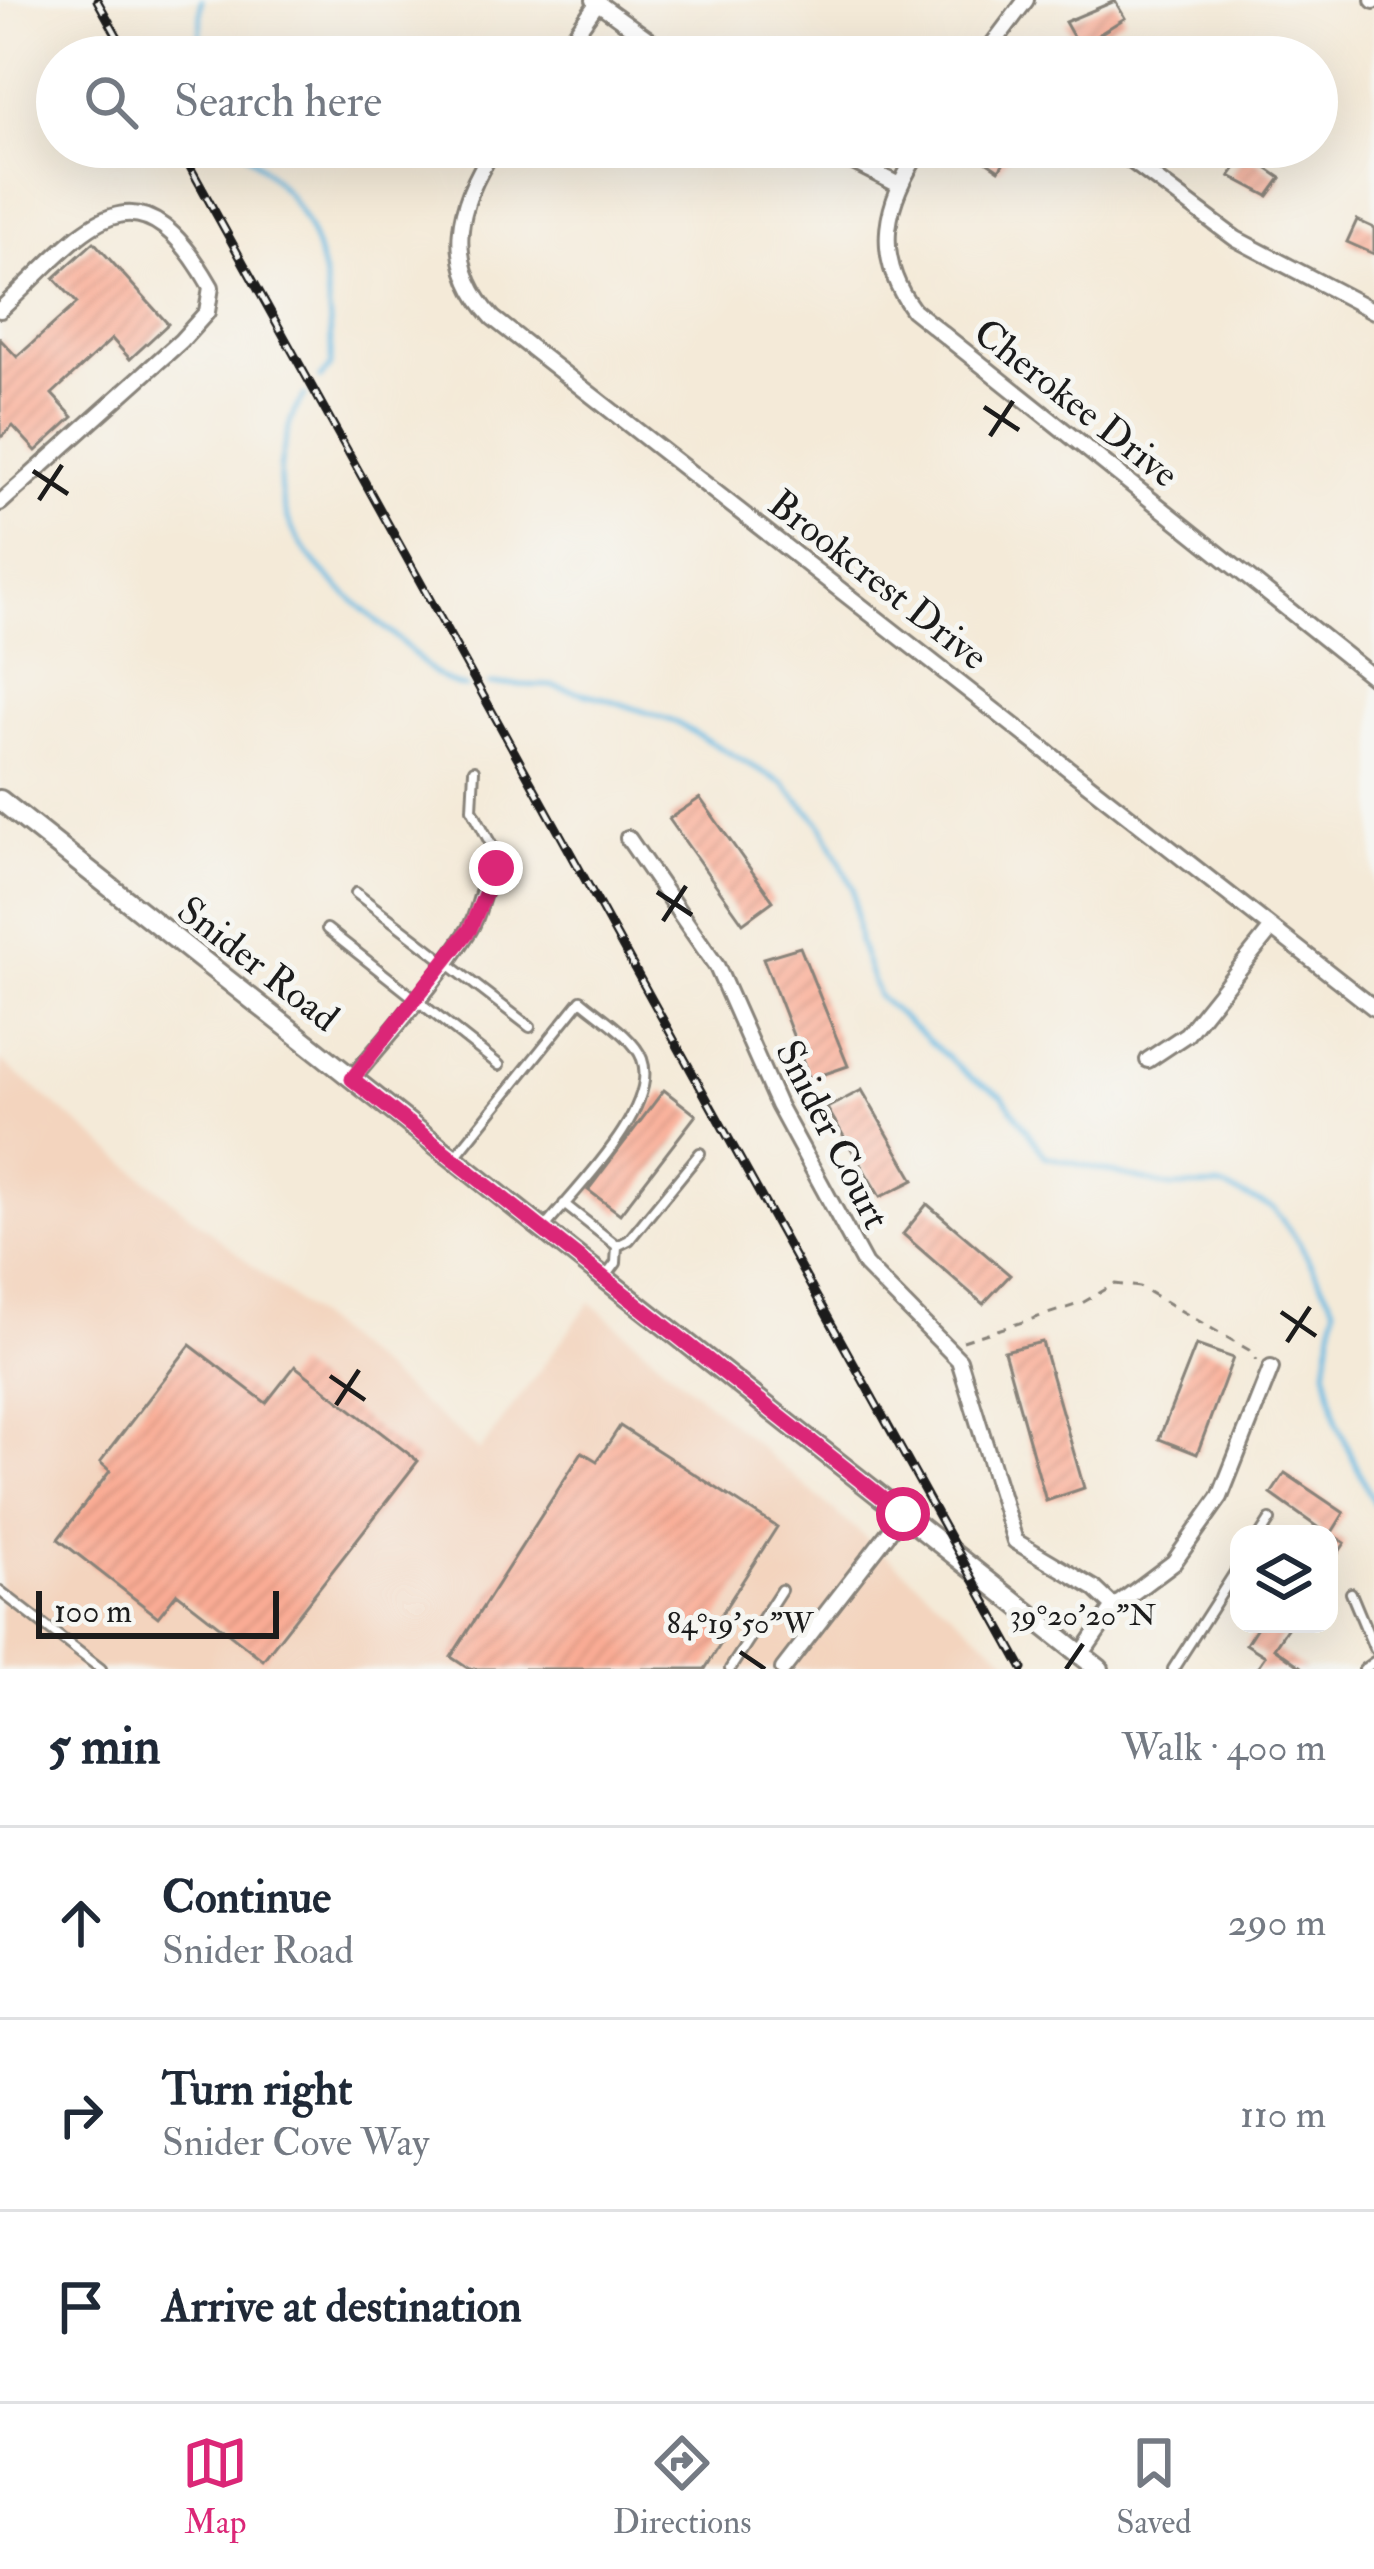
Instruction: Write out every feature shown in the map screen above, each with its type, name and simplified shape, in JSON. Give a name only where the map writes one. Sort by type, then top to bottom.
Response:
[{"type":"street","points":[[1003,36],[1026,0]]},
{"type":"street","points":[[573,36],[596,1],[644,36]]},
{"type":"street","name":"Brookcrest Drive","points":[[483,168],[466,196],[458,242],[472,289],[494,318],[1374,1008]]},
{"type":"street","points":[[865,168],[897,184],[908,168]]},
{"type":"street","points":[[1140,168],[1236,239],[1374,311]]},
{"type":"street","name":"Cherokee Drive","points":[[897,184],[886,229],[886,254],[898,290],[913,310],[968,360],[1374,678]]},
{"type":"street","points":[[0,310],[101,218],[130,211],[150,216],[179,237],[211,287],[207,313],[0,503]]},
{"type":"street","name":"Snider Road","points":[[0,800],[1099,1669]]},
{"type":"street","name":"Snider Court","points":[[628,838],[717,967],[778,1105],[856,1252],[951,1347],[1015,1541],[1094,1588],[1114,1607]]},
{"type":"street","points":[[352,1079],[476,919],[490,875],[501,864]]},
{"type":"street","points":[[1148,1060],[1187,1034],[1273,928]]},
{"type":"street","points":[[1081,1655],[1114,1607],[1174,1562],[1220,1497],[1270,1368]]},
{"type":"street","points":[[790,1667],[903,1514]]},
{"type":"lane","points":[[473,770],[472,809],[501,864]]},
{"type":"lane","points":[[356,893],[530,1027]]},
{"type":"lane","points":[[327,929],[500,1065]]},
{"type":"lane","points":[[453,1159],[581,1000],[641,1053],[645,1072],[634,1118],[543,1230]]},
{"type":"lane","points":[[617,1246],[629,1240],[700,1153]]},
{"type":"lane","points":[[564,1204],[617,1246]]},
{"type":"lane","points":[[604,1278],[616,1263],[617,1246]]},
{"type":"lane","points":[[1267,1525],[1270,1520]]},
{"type":"lane","points":[[1190,1669],[1175,1664],[1230,1580]]},
{"type":"lane","points":[[730,1669],[781,1590]]},
{"type":"lane","points":[[0,1591],[101,1669]]},
{"type":"lane","points":[[1352,1593],[1374,1648]]},
{"type":"lane","points":[[1364,1669],[1374,1662]]},
{"type":"path","points":[[951,1347],[1082,1303],[1114,1284],[1140,1287],[1270,1368]]},
{"type":"shaded area","points":[[0,1060],[480,1451],[590,1302],[1019,1669],[0,1669]]},
{"type":"building","points":[[1115,1],[1125,18],[1096,36],[1073,36],[1065,22]]},
{"type":"building","points":[[1236,168],[1266,168],[1281,178],[1268,196],[1230,176]]},
{"type":"building","points":[[1357,220],[1374,228],[1374,254],[1347,242]]},
{"type":"building","points":[[94,242],[168,324],[130,359],[112,339],[52,394],[73,417],[36,451],[13,426],[0,438],[0,339],[17,357],[77,303],[54,278]]},
{"type":"building","points":[[700,798],[773,901],[743,923],[669,819]]},
{"type":"building","points":[[800,947],[848,1066],[810,1079],[763,958]]},
{"type":"building","points":[[664,1090],[696,1115],[620,1214],[588,1190]]},
{"type":"building","points":[[862,1090],[914,1180],[880,1197],[827,1108]]},
{"type":"building","points":[[927,1204],[1010,1275],[983,1304],[903,1234]]},
{"type":"building","points":[[1042,1342],[1084,1488],[1046,1501],[1004,1351]]},
{"type":"building","points":[[190,1345],[266,1403],[295,1366],[418,1461],[263,1660],[177,1593],[158,1617],[58,1539],[110,1471],[100,1462]]},
{"type":"building","points":[[1196,1345],[1233,1358],[1197,1454],[1159,1439]]},
{"type":"building","points":[[620,1426],[777,1527],[717,1621],[730,1629],[705,1669],[469,1669],[451,1657],[582,1452],[597,1461]]},
{"type":"building","points":[[1285,1473],[1344,1513],[1337,1525],[1314,1525],[1271,1494]]},
{"type":"building","points":[[1253,1633],[1284,1633],[1274,1648],[1304,1669],[1256,1669],[1265,1656],[1246,1644]]},
{"type":"waterway","points":[[200,36],[201,0]]},
{"type":"waterway","points":[[262,168],[288,194],[320,260],[331,366],[320,379]]},
{"type":"waterway","points":[[305,396],[289,426],[280,479],[284,507],[295,533],[331,579],[430,669],[466,687]]},
{"type":"waterway","points":[[489,684],[552,686],[675,722],[784,784],[821,824],[853,888],[859,942],[878,996],[971,1078],[1002,1095],[1045,1156],[1172,1187],[1220,1186],[1273,1208],[1298,1241],[1335,1307],[1326,1369],[1337,1423],[1374,1504]]},
{"type":"railway","points":[[97,0],[117,36]]},
{"type":"railway","points":[[191,168],[1023,1669]]},
{"type":"route","points":[[496,868],[485,883],[470,929],[352,1079],[903,1514]]}]
